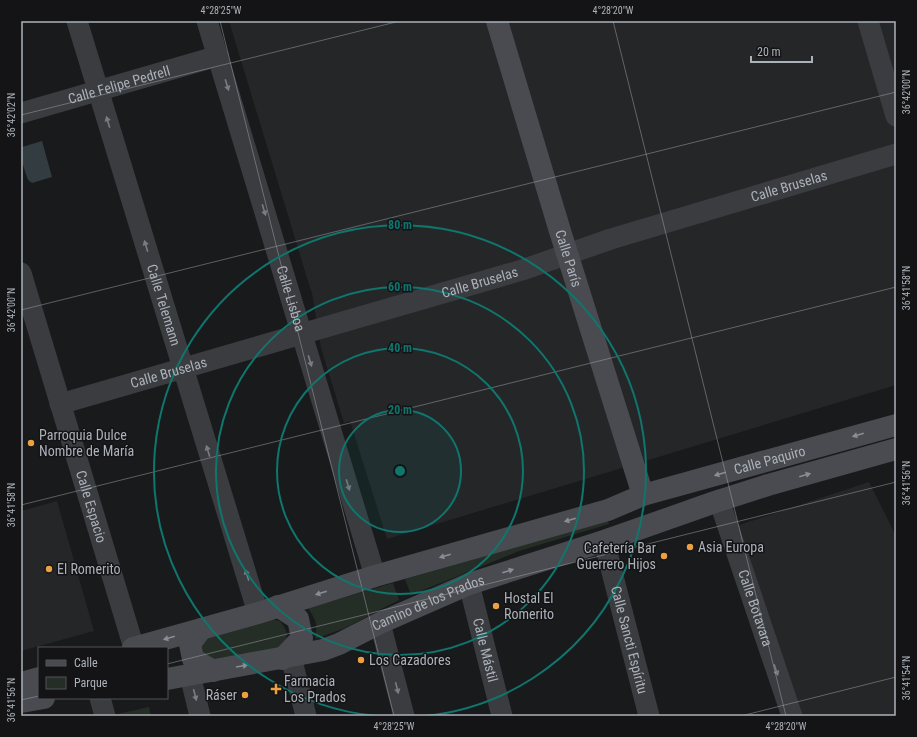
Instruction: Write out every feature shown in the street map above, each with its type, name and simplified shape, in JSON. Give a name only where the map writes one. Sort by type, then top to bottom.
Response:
[{"type":"main road","name":"Calle París","points":[[497,21],[567,254],[643,495]]},
{"type":"main road","name":"Calle Paquiro","points":[[643,495],[896,425]]},
{"type":"main road","name":"Calle Paquiro","points":[[686,512],[768,485],[896,449]]},
{"type":"main road","points":[[608,539],[643,495]]},
{"type":"main road","points":[[137,647],[375,576],[608,510],[643,495],[686,512]]},
{"type":"main road","name":"Camino de los Prados","points":[[168,678],[287,658],[323,650],[469,584],[686,512]]},
{"type":"main road","points":[[268,609],[298,619],[302,638],[287,658]]},
{"type":"main road","points":[[201,629],[190,644],[193,659],[213,671]]},
{"type":"main road","points":[[21,684],[38,678]]},
{"type":"main road","points":[[21,702],[38,699]]},
{"type":"street","name":"Calle Telemann","points":[[77,21],[183,368],[268,609]]},
{"type":"street","name":"Calle Lisboa","points":[[207,21],[375,576]]},
{"type":"street","points":[[868,21],[896,116]]},
{"type":"street","name":"Calle Felipe Pedrell","points":[[21,113],[218,56]]},
{"type":"street","name":"Calle Bruselas","points":[[60,404],[522,270],[619,236],[896,154]]},
{"type":"street","name":"Calle Espacio","points":[[21,273],[133,647]]},
{"type":"street","name":"Calle Botavara","points":[[719,500],[792,716]]},
{"type":"street","name":"Calle Sancti Espíritu","points":[[608,539],[649,716]]},
{"type":"street","name":"Calle Mástil","points":[[469,584],[502,716]]},
{"type":"street","points":[[380,623],[404,716]]},
{"type":"street","points":[[287,658],[306,716]]},
{"type":"street","points":[[190,675],[200,716]]},
{"type":"street","points":[[100,699],[105,716]]},
{"type":"shaded area","points":[[229,21],[896,21],[896,385],[387,539],[350,421],[344,423],[321,348],[312,293]]},
{"type":"shaded area","points":[[42,141],[52,177],[32,183],[28,180],[21,151],[22,147]]},
{"type":"shaded area","points":[[869,482],[896,536],[896,716],[796,716],[733,527]]},
{"type":"shaded area","name":"El Romerito","points":[[57,501],[94,631],[21,651],[21,511]]},
{"type":"green space","points":[[608,521],[609,524],[519,551],[411,595],[405,579]]},
{"type":"green space","points":[[393,583],[399,600],[345,628],[315,639],[316,623],[308,608]]},
{"type":"green space","points":[[272,619],[280,621],[287,636],[279,650],[216,661],[200,651],[201,644],[206,637]]},
{"type":"green space","points":[[149,707],[151,716],[113,715]]},
{"type":"place","name":"Parroquia Dulce Nombre de María","points":[[31,443]]},
{"type":"place","name":"Asia Europa","points":[[690,547]]},
{"type":"place","name":"Cafetería Bar Guerrero Hijos","points":[[664,556]]},
{"type":"place","name":"El Romerito","points":[[49,569]]},
{"type":"place","name":"Hostal El Romerito","points":[[496,606]]},
{"type":"place","name":"Los Cazadores","points":[[361,660]]},
{"type":"place","name":"Farmacia Los Prados","points":[[276,689]]},
{"type":"place","name":"Ráser","points":[[245,695]]}]
